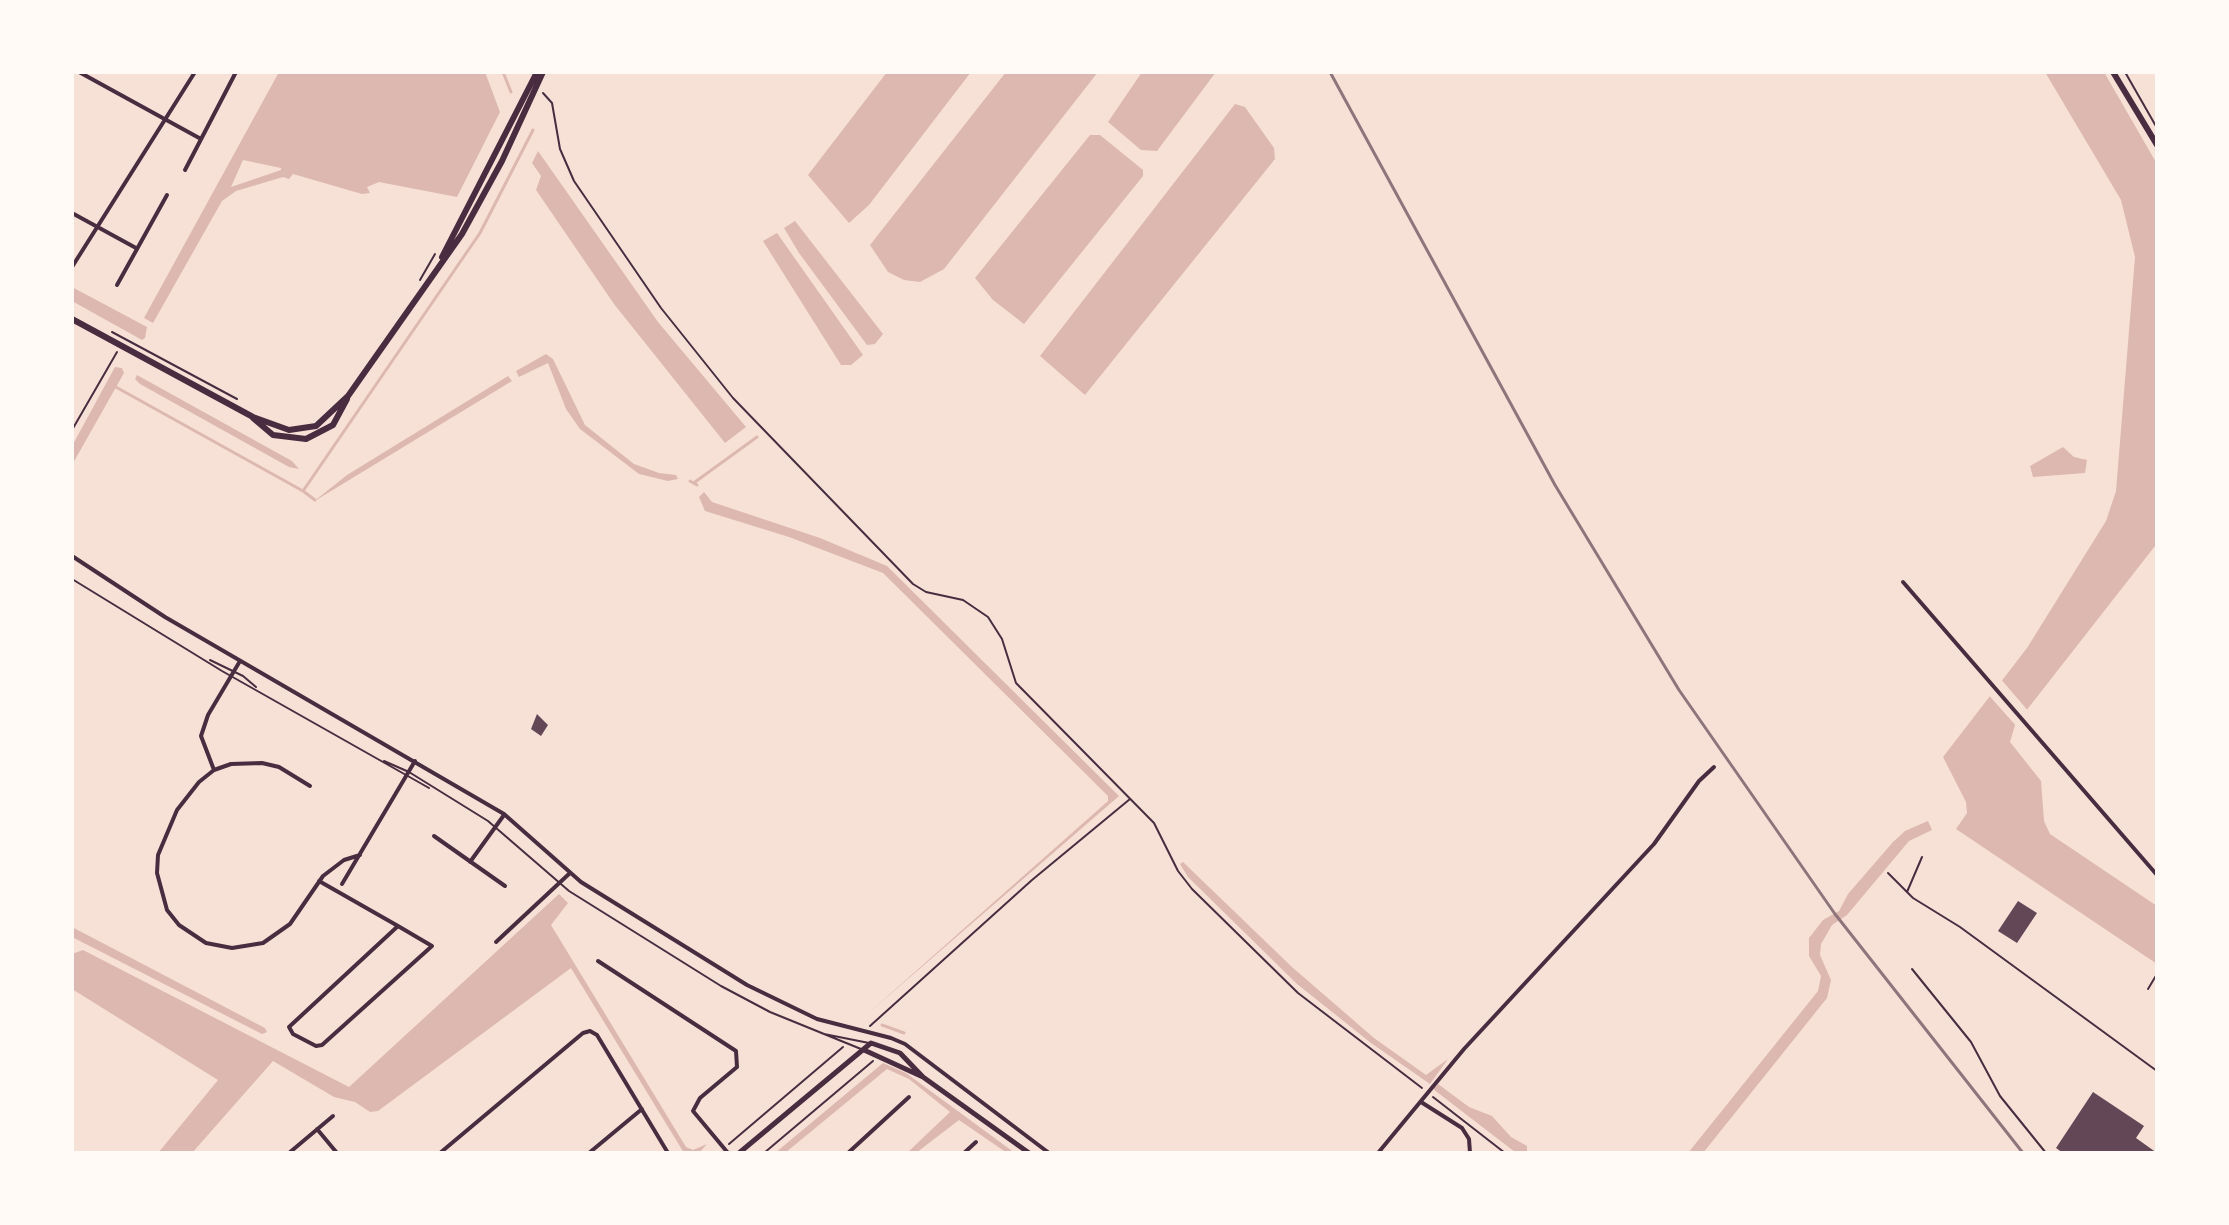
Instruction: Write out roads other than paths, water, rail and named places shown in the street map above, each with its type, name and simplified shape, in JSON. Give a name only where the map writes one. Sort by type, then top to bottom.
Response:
[{"type":"main road","points":[[72,319],[119,348],[282,429],[303,430],[327,419],[348,396],[436,269],[540,72]]},
{"type":"main road","points":[[2113,72],[2157,145]]},
{"type":"street","points":[[79,72],[201,139]]},
{"type":"street","points":[[72,267],[195,72]]},
{"type":"street","points":[[185,170],[236,72]]},
{"type":"street","points":[[117,285],[167,195]]},
{"type":"street","points":[[72,213],[136,248]]},
{"type":"street","points":[[72,556],[165,617],[504,814],[570,873],[747,985],[817,1019],[905,1044],[1049,1153]]},
{"type":"street","points":[[1903,582],[2157,875]]},
{"type":"street","points":[[214,770],[201,736],[208,715],[240,661]]},
{"type":"street","points":[[342,884],[415,761]]},
{"type":"street","points":[[310,786],[279,767],[262,763],[231,764],[214,770],[188,794],[169,826],[158,855],[160,895],[179,925],[193,937],[220,947],[263,943],[290,924],[319,881],[344,860],[360,855]]},
{"type":"street","points":[[1378,1153],[1436,1082],[1654,844],[1699,781],[1714,767]]},
{"type":"street","points":[[470,862],[504,814]]},
{"type":"street","points":[[434,836],[505,886]]},
{"type":"street","points":[[496,942],[570,873]]},
{"type":"street","points":[[319,881],[398,926],[432,946],[322,1045],[316,1046],[293,1034],[289,1027],[398,926]]},
{"type":"street","points":[[598,961],[736,1051],[737,1067],[700,1098],[693,1111],[728,1153]]},
{"type":"street","points":[[440,1153],[583,1033],[590,1031],[597,1035],[668,1153]]},
{"type":"street","points":[[739,1153],[871,1043],[900,1053],[923,1077]]},
{"type":"street","points":[[863,1050],[923,1077],[1029,1153]]},
{"type":"street","points":[[959,1103],[967,1093]]},
{"type":"street","points":[[848,1153],[909,1097]]},
{"type":"street","points":[[1421,1102],[1462,1128],[1469,1139],[1470,1153]]},
{"type":"street","points":[[589,1153],[642,1109]]},
{"type":"street","points":[[289,1153],[333,1116]]},
{"type":"street","points":[[317,1129],[337,1153]]},
{"type":"street","points":[[964,1153],[976,1142]]},
{"type":"lane","points":[[72,579],[495,827],[560,885],[721,986],[819,1033],[863,1050]]},
{"type":"lane","points":[[1907,893],[1909,880],[1922,857]]},
{"type":"lane","points":[[1888,873],[1907,893],[1960,927],[2157,1071]]},
{"type":"lane","points":[[1912,969],[1971,1042],[2000,1096],[2046,1153]]},
{"type":"lane","points":[[819,1033],[871,1043]]},
{"type":"waterway","points":[[503,72],[511,92]]},
{"type":"waterway","points":[[114,386],[303,491],[480,233],[533,130]]},
{"type":"waterway","points":[[695,482],[757,437]]},
{"type":"waterway","points":[[690,481],[697,485]]},
{"type":"waterway","points":[[303,491],[315,500]]},
{"type":"waterway","points":[[882,1025],[904,1033]]},
{"type":"railway","points":[[1330,72],[1555,485],[1679,690],[1835,914],[2023,1153]]}]
